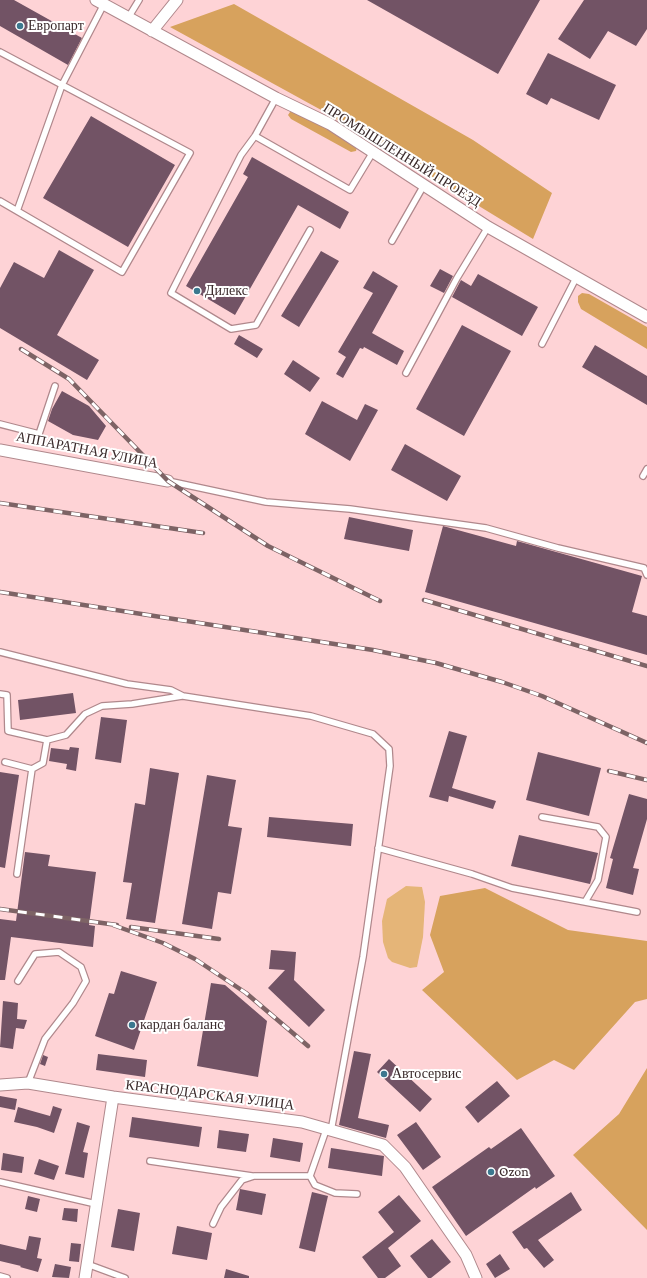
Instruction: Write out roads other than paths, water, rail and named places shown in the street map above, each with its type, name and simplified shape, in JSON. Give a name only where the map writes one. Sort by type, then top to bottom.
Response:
[{"type":"street","points":[[152,31],[177,0]]},
{"type":"street","name":"ПРОМЫШЛЕННЫЙ ПРОЕЗД","points":[[102,1],[128,18],[276,98],[330,124],[374,151],[424,186],[488,227],[647,317]]},
{"type":"street","name":"АППАРАТНАЯ УЛИЦА","points":[[0,450],[168,481]]},
{"type":"street","name":"КРАСНОДАРСКАЯ УЛИЦА","points":[[0,1085],[28,1083],[113,1097],[302,1122],[383,1145],[405,1167],[466,1255],[476,1278]]},
{"type":"street","points":[[85,1278],[113,1097]]},
{"type":"lane","points":[[128,18],[139,0]]},
{"type":"lane","points":[[17,211],[62,85],[102,1]]},
{"type":"lane","points":[[0,52],[190,153],[122,272],[0,201]]},
{"type":"lane","points":[[276,98],[255,136],[241,155],[171,293],[231,329],[256,324],[310,230]]},
{"type":"lane","points":[[255,136],[350,190],[374,151]]},
{"type":"lane","points":[[392,241],[424,186]]},
{"type":"lane","points":[[406,373],[457,278],[488,227]]},
{"type":"lane","points":[[542,344],[576,278]]},
{"type":"lane","points":[[0,424],[39,434],[55,386]]},
{"type":"lane","points":[[643,476],[647,469]]},
{"type":"lane","points":[[168,481],[266,502],[350,509],[486,528],[558,548],[644,568],[647,575]]},
{"type":"lane","points":[[0,652],[127,684],[171,690],[182,696]]},
{"type":"lane","points":[[0,694],[7,695],[8,732],[47,740],[66,735],[85,714],[102,706],[132,704],[182,696],[311,716],[373,734],[389,749],[390,766],[363,957],[328,1130],[310,1176]]},
{"type":"lane","points":[[5,762],[32,769],[43,764],[47,740]]},
{"type":"lane","points":[[17,874],[32,769]]},
{"type":"lane","points":[[542,817],[598,827],[606,837],[598,880],[584,902]]},
{"type":"lane","points":[[378,848],[472,874],[512,888],[636,912]]},
{"type":"lane","points":[[18,981],[35,954],[59,952],[81,967],[86,981],[73,1003],[45,1038],[28,1083]]},
{"type":"lane","points":[[150,1161],[254,1176],[310,1176]]},
{"type":"lane","points":[[213,1224],[221,1207],[242,1180],[254,1176]]},
{"type":"lane","points":[[310,1176],[315,1185],[335,1193],[357,1194]]},
{"type":"lane","points":[[0,1182],[96,1204]]},
{"type":"lane","points":[[87,1264],[125,1278]]},
{"type":"lane","points":[[0,1276],[7,1278]]},
{"type":"railway","points":[[21,349],[69,379],[168,481],[268,546],[380,601]]},
{"type":"railway","points":[[0,503],[203,533]]},
{"type":"railway","points":[[0,592],[373,650],[436,663],[502,682],[542,696],[647,743]]},
{"type":"railway","points":[[424,600],[647,666]]},
{"type":"railway","points":[[609,771],[647,780]]},
{"type":"railway","points":[[0,909],[117,925]]},
{"type":"railway","points":[[113,925],[163,943],[195,959],[246,993],[308,1046]]},
{"type":"railway","points":[[131,927],[219,939]]},
{"type":"place","name":"Европарт","points":[[20,26]]},
{"type":"place","name":"Дилекс","points":[[197,291]]},
{"type":"place","name":"кардан баланс","points":[[132,1025]]},
{"type":"place","name":"Автосервис","points":[[384,1074]]},
{"type":"place","name":"Ozon","points":[[491,1172]]}]
